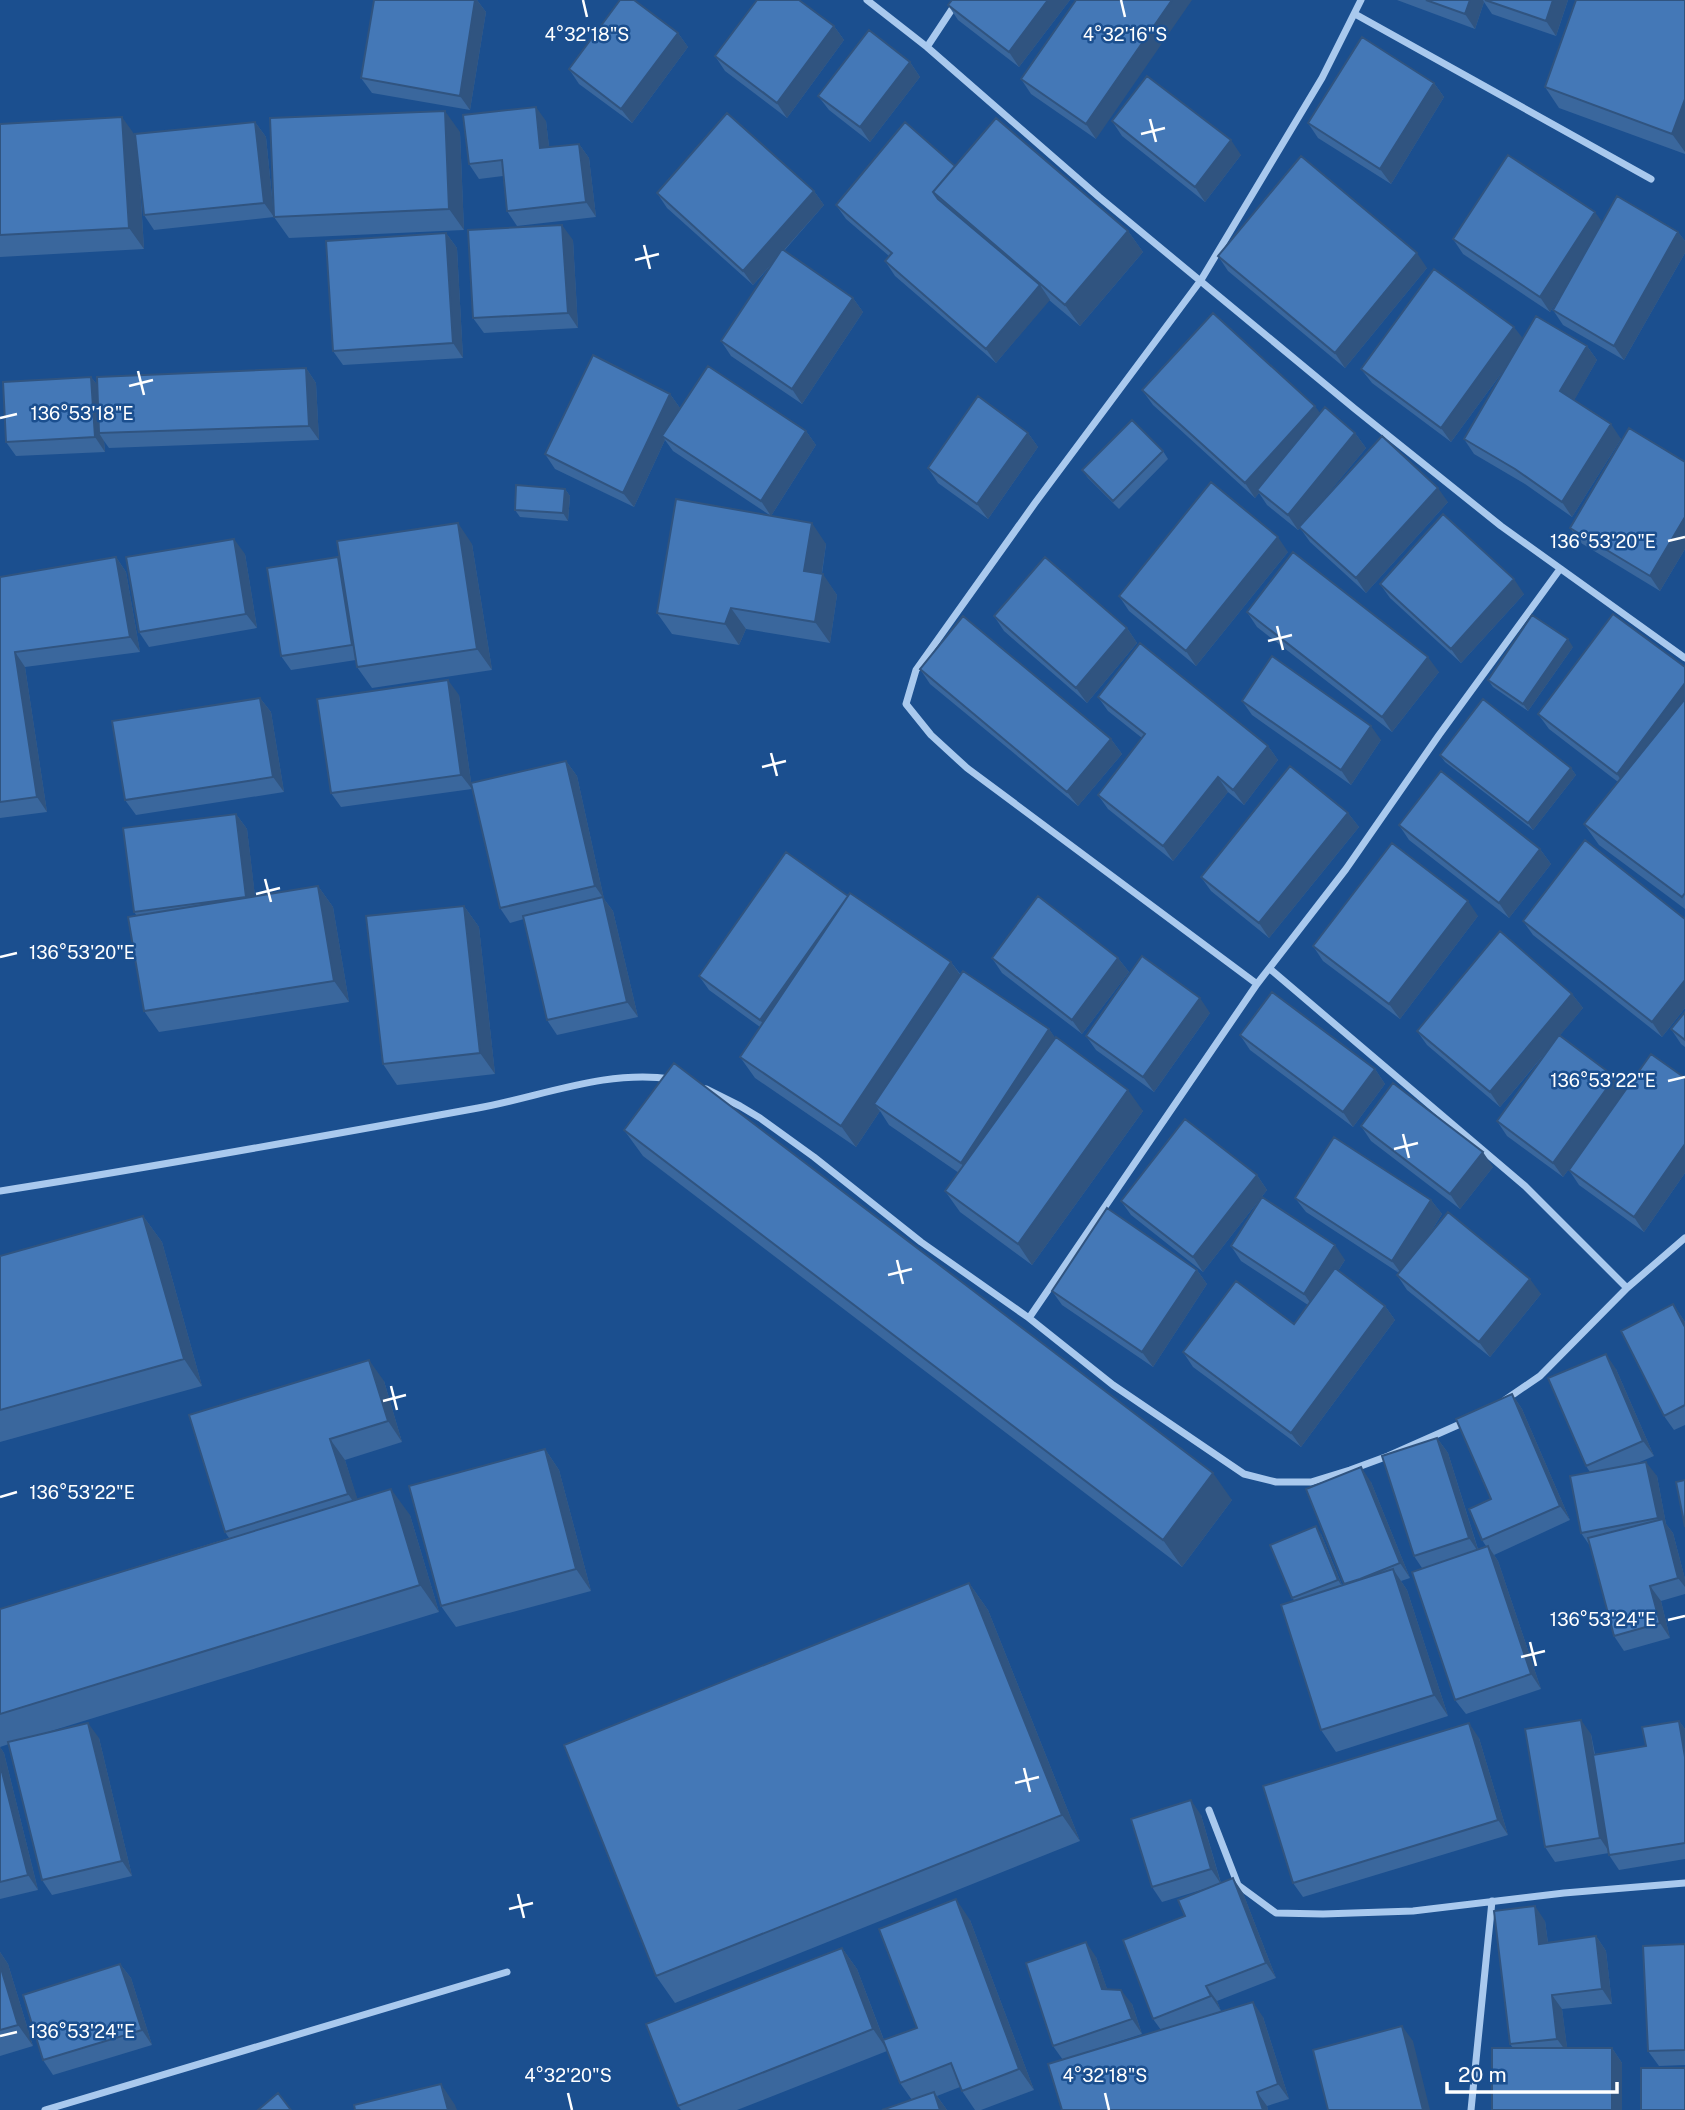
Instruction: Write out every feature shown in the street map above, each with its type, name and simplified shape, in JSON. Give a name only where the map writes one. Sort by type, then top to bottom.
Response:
[{"type":"street","points":[[867,0],[927,47],[1099,197],[1376,426],[1501,526],[1685,658]]},
{"type":"street","points":[[927,47],[958,0]]},
{"type":"street","points":[[1257,984],[967,768],[931,735],[906,704],[916,670],[1035,503],[1201,280],[1322,78],[1361,0]]},
{"type":"street","points":[[1355,14],[1651,179]]},
{"type":"street","points":[[1029,1318],[1257,984],[1346,869],[1439,735],[1560,569]]},
{"type":"street","points":[[1270,969],[1525,1186],[1627,1288]]},
{"type":"street","points":[[0,1191],[504,1104],[589,1083],[636,1076],[656,1076],[684,1082]]},
{"type":"street","points":[[702,1087],[760,1118],[921,1242],[1029,1318],[1114,1385],[1244,1474],[1276,1482],[1311,1482],[1388,1456],[1474,1416]]},
{"type":"street","points":[[1497,1404],[1540,1376],[1627,1288],[1685,1238]]},
{"type":"street","points":[[1209,1810],[1238,1885],[1276,1913],[1413,1911],[1685,1883]]},
{"type":"street","points":[[1471,2110],[1492,1901]]},
{"type":"street","points":[[45,2110],[507,1972]]},
{"type":"building","points":[[374,0],[475,0],[460,96],[361,78]]},
{"type":"building","points":[[620,0],[634,0],[678,33],[621,109],[569,69]]},
{"type":"building","points":[[757,0],[799,0],[834,26],[777,103],[715,56]]},
{"type":"building","points":[[952,0],[1048,0],[1009,52],[948,5]]},
{"type":"building","points":[[1076,0],[1172,0],[1086,124],[1021,79]]},
{"type":"building","points":[[1426,0],[1470,0],[1465,14]]},
{"type":"building","points":[[1485,0],[1553,0],[1546,21]]},
{"type":"building","points":[[1576,0],[1685,0],[1685,99],[1672,134],[1545,87]]},
{"type":"building","points":[[869,30],[910,62],[860,127],[818,96]]},
{"type":"building","points":[[1362,37],[1434,83],[1380,169],[1308,123]]},
{"type":"building","points":[[1147,76],[1231,140],[1195,187],[1112,121]]},
{"type":"building","points":[[536,107],[540,148],[579,144],[586,202],[507,211],[502,160],[469,164],[463,115]]},
{"type":"building","points":[[445,111],[449,209],[274,217],[270,118]]},
{"type":"building","points":[[727,113],[814,191],[743,271],[657,193]]},
{"type":"building","points":[[122,117],[129,228],[0,235],[0,124]]},
{"type":"building","points":[[996,118],[1128,231],[1065,305],[933,192]]},
{"type":"building","points":[[255,122],[264,203],[144,215],[135,134]]},
{"type":"building","points":[[905,122],[955,166],[933,192],[938,199],[1040,285],[986,349],[885,261],[892,253],[836,205]]},
{"type":"building","points":[[1508,155],[1595,212],[1540,297],[1453,239]]},
{"type":"building","points":[[1301,156],[1417,253],[1335,353],[1218,256]]},
{"type":"building","points":[[1617,196],[1678,232],[1614,346],[1553,310]]},
{"type":"building","points":[[562,225],[568,313],[473,318],[468,230]]},
{"type":"building","points":[[446,233],[453,343],[333,351],[326,241]]},
{"type":"building","points":[[782,249],[853,298],[792,389],[721,341]]},
{"type":"building","points":[[1434,269],[1514,327],[1441,428],[1361,369]]},
{"type":"building","points":[[1213,313],[1315,406],[1245,483],[1142,390]]},
{"type":"building","points":[[1536,316],[1587,346],[1560,391],[1611,424],[1562,502],[1515,469],[1464,439]]},
{"type":"building","points":[[593,355],[670,394],[623,493],[545,454]]},
{"type":"building","points":[[708,366],[806,431],[761,501],[662,436]]},
{"type":"building","points":[[306,368],[309,426],[99,433],[97,377]]},
{"type":"building","points":[[91,377],[95,437],[6,442],[3,382]]},
{"type":"building","points":[[978,396],[1028,433],[977,504],[928,468]]},
{"type":"building","points":[[1325,407],[1355,433],[1288,515],[1257,490]]},
{"type":"building","points":[[1132,420],[1163,451],[1113,501],[1082,470]]},
{"type":"building","points":[[1629,428],[1685,462],[1685,517],[1650,576],[1570,528]]},
{"type":"building","points":[[1382,436],[1438,488],[1356,578],[1299,527]]},
{"type":"building","points":[[1211,482],[1278,537],[1186,651],[1119,596]]},
{"type":"building","points":[[516,485],[565,489],[563,513],[515,510]]},
{"type":"building","points":[[676,499],[812,523],[804,571],[823,574],[815,622],[731,608],[725,624],[657,613]]},
{"type":"building","points":[[1443,514],[1514,579],[1451,649],[1380,584]]},
{"type":"building","points":[[458,523],[477,649],[357,667],[337,541]]},
{"type":"building","points":[[234,539],[246,614],[139,632],[126,557]]},
{"type":"building","points":[[1293,552],[1428,657],[1382,717],[1247,612]]},
{"type":"building","points":[[116,557],[130,637],[15,652],[37,797],[0,802],[0,577]]},
{"type":"building","points":[[338,557],[352,645],[281,656],[267,568]]},
{"type":"building","points":[[1045,557],[1127,628],[1076,688],[994,616]]},
{"type":"building","points":[[1613,614],[1685,667],[1685,683],[1617,774],[1538,714]]},
{"type":"building","points":[[1532,615],[1568,639],[1523,704],[1488,680]]},
{"type":"building","points":[[963,616],[1111,739],[1067,792],[920,669]]},
{"type":"building","points":[[1140,643],[1268,746],[1233,790],[1218,777],[1163,846],[1098,795],[1145,734],[1098,697]]},
{"type":"building","points":[[1272,656],[1371,726],[1341,770],[1242,701]]},
{"type":"building","points":[[448,680],[461,775],[331,793],[317,699]]},
{"type":"building","points":[[260,698],[273,777],[125,800],[112,721]]},
{"type":"building","points":[[1483,699],[1571,768],[1528,823],[1440,755]]},
{"type":"building","points":[[1685,699],[1685,893],[1682,897],[1584,824]]},
{"type":"building","points":[[566,761],[595,886],[500,908],[471,783]]},
{"type":"building","points":[[1290,766],[1348,813],[1259,923],[1201,877]]},
{"type":"building","points":[[1441,771],[1540,849],[1499,903],[1399,825]]},
{"type":"building","points":[[236,814],[246,897],[134,912],[123,828]]},
{"type":"building","points":[[1585,840],[1685,919],[1685,980],[1652,1022],[1523,921]]},
{"type":"building","points":[[1392,843],[1468,901],[1389,1004],[1313,946]]},
{"type":"building","points":[[786,852],[848,896],[760,1020],[699,976]]},
{"type":"building","points":[[318,886],[334,981],[144,1011],[128,917]]},
{"type":"building","points":[[850,893],[951,962],[841,1126],[740,1057]]},
{"type":"building","points":[[1038,896],[1118,958],[1072,1020],[992,958]]},
{"type":"building","points":[[603,897],[627,1002],[547,1020],[523,916]]},
{"type":"building","points":[[464,906],[480,1053],[383,1064],[366,916]]},
{"type":"building","points":[[1500,931],[1572,994],[1490,1092],[1417,1031]]},
{"type":"building","points":[[1142,956],[1200,998],[1143,1077],[1086,1036]]},
{"type":"building","points":[[963,971],[1049,1029],[961,1163],[874,1104]]},
{"type":"building","points":[[1272,992],[1375,1069],[1343,1112],[1240,1035]]},
{"type":"building","points":[[1685,1012],[1685,1040],[1671,1029]]},
{"type":"building","points":[[1559,1035],[1615,1077],[1553,1163],[1497,1121]]},
{"type":"building","points":[[1056,1037],[1128,1090],[1018,1244],[945,1191]]},
{"type":"building","points":[[1651,1054],[1685,1078],[1685,1144],[1634,1217],[1569,1170]]},
{"type":"building","points":[[674,1063],[1213,1473],[1163,1540],[624,1130]]},
{"type":"building","points":[[1393,1083],[1483,1152],[1450,1194],[1361,1126]]},
{"type":"building","points":[[1185,1119],[1257,1175],[1193,1257],[1121,1201]]},
{"type":"building","points":[[1334,1137],[1431,1200],[1392,1261],[1295,1198]]},
{"type":"building","points":[[1262,1197],[1335,1245],[1304,1294],[1231,1246]]},
{"type":"building","points":[[1107,1208],[1197,1270],[1142,1352],[1052,1291]]},
{"type":"building","points":[[1448,1212],[1530,1279],[1479,1342],[1397,1275]]},
{"type":"building","points":[[143,1216],[184,1359],[0,1410],[0,1256]]},
{"type":"building","points":[[1335,1268],[1385,1306],[1291,1433],[1183,1352],[1236,1281],[1294,1324]]},
{"type":"building","points":[[1673,1304],[1685,1327],[1685,1405],[1664,1416],[1621,1331]]},
{"type":"building","points":[[1606,1354],[1643,1441],[1586,1466],[1548,1378]]},
{"type":"building","points":[[369,1360],[388,1421],[330,1439],[348,1494],[225,1532],[189,1415]]},
{"type":"building","points":[[1512,1394],[1560,1506],[1482,1540],[1469,1509],[1491,1499],[1456,1419]]},
{"type":"building","points":[[1437,1438],[1469,1538],[1414,1556],[1382,1456]]},
{"type":"building","points":[[545,1449],[576,1569],[441,1606],[409,1486]]},
{"type":"building","points":[[1646,1462],[1658,1518],[1581,1533],[1570,1476]]},
{"type":"building","points":[[1361,1467],[1400,1563],[1344,1584],[1306,1489]]},
{"type":"building","points":[[1685,1480],[1685,1527],[1676,1482]]},
{"type":"building","points":[[391,1489],[420,1585],[0,1714],[0,1609]]},
{"type":"building","points":[[1663,1519],[1678,1578],[1650,1586],[1660,1623],[1614,1636],[1588,1538]]},
{"type":"building","points":[[1316,1526],[1338,1580],[1292,1598],[1270,1545]]},
{"type":"building","points":[[1488,1546],[1531,1674],[1455,1700],[1412,1572]]},
{"type":"building","points":[[1393,1569],[1434,1695],[1321,1730],[1281,1605]]},
{"type":"building","points":[[969,1583],[1062,1815],[656,1976],[564,1745]]},
{"type":"building","points":[[1581,1720],[1600,1838],[1545,1847],[1525,1729]]},
{"type":"building","points":[[1679,1721],[1685,1757],[1685,1843],[1609,1855],[1593,1755],[1646,1746],[1642,1727]]},
{"type":"building","points":[[88,1723],[122,1861],[42,1880],[8,1742]]},
{"type":"building","points":[[1469,1723],[1498,1820],[1293,1883],[1263,1786]]},
{"type":"building","points":[[0,1764],[28,1875],[0,1882]]},
{"type":"building","points":[[1191,1800],[1211,1869],[1152,1887],[1131,1819]]},
{"type":"building","points":[[1233,1878],[1266,1963],[1206,1986],[1211,1996],[1153,2019],[1123,1940],[1185,1916],[1178,1900]]},
{"type":"building","points":[[956,1899],[1019,2069],[962,2091],[951,2063],[900,2083],[883,2040],[917,2028],[879,1929]]},
{"type":"building","points":[[1535,1906],[1539,1944],[1596,1936],[1602,1989],[1552,1995],[1557,2039],[1510,2044],[1494,1911]]},
{"type":"building","points":[[1086,1942],[1102,1989],[1121,1990],[1132,2019],[1053,2046],[1026,1963]]},
{"type":"building","points":[[1685,1944],[1685,2050],[1648,2051],[1643,1946]]},
{"type":"building","points":[[842,1948],[873,2029],[678,2106],[646,2024]]},
{"type":"building","points":[[120,1964],[142,2030],[43,2060],[23,1995]]},
{"type":"building","points":[[0,1965],[18,2025],[0,2030]]},
{"type":"building","points":[[1253,2002],[1278,2084],[1257,2092],[1263,2110],[1062,2110],[1048,2064]]},
{"type":"building","points":[[1402,2026],[1423,2110],[1328,2110],[1313,2050]]},
{"type":"building","points":[[1492,2048],[1612,2048],[1612,2110],[1492,2110]]},
{"type":"building","points":[[1641,2068],[1685,2068],[1685,2110],[1641,2110]]},
{"type":"building","points":[[441,2084],[448,2110],[355,2110],[354,2105]]},
{"type":"building","points":[[934,2092],[940,2110],[882,2110]]},
{"type":"building","points":[[278,2093],[291,2110],[258,2110]]}]
